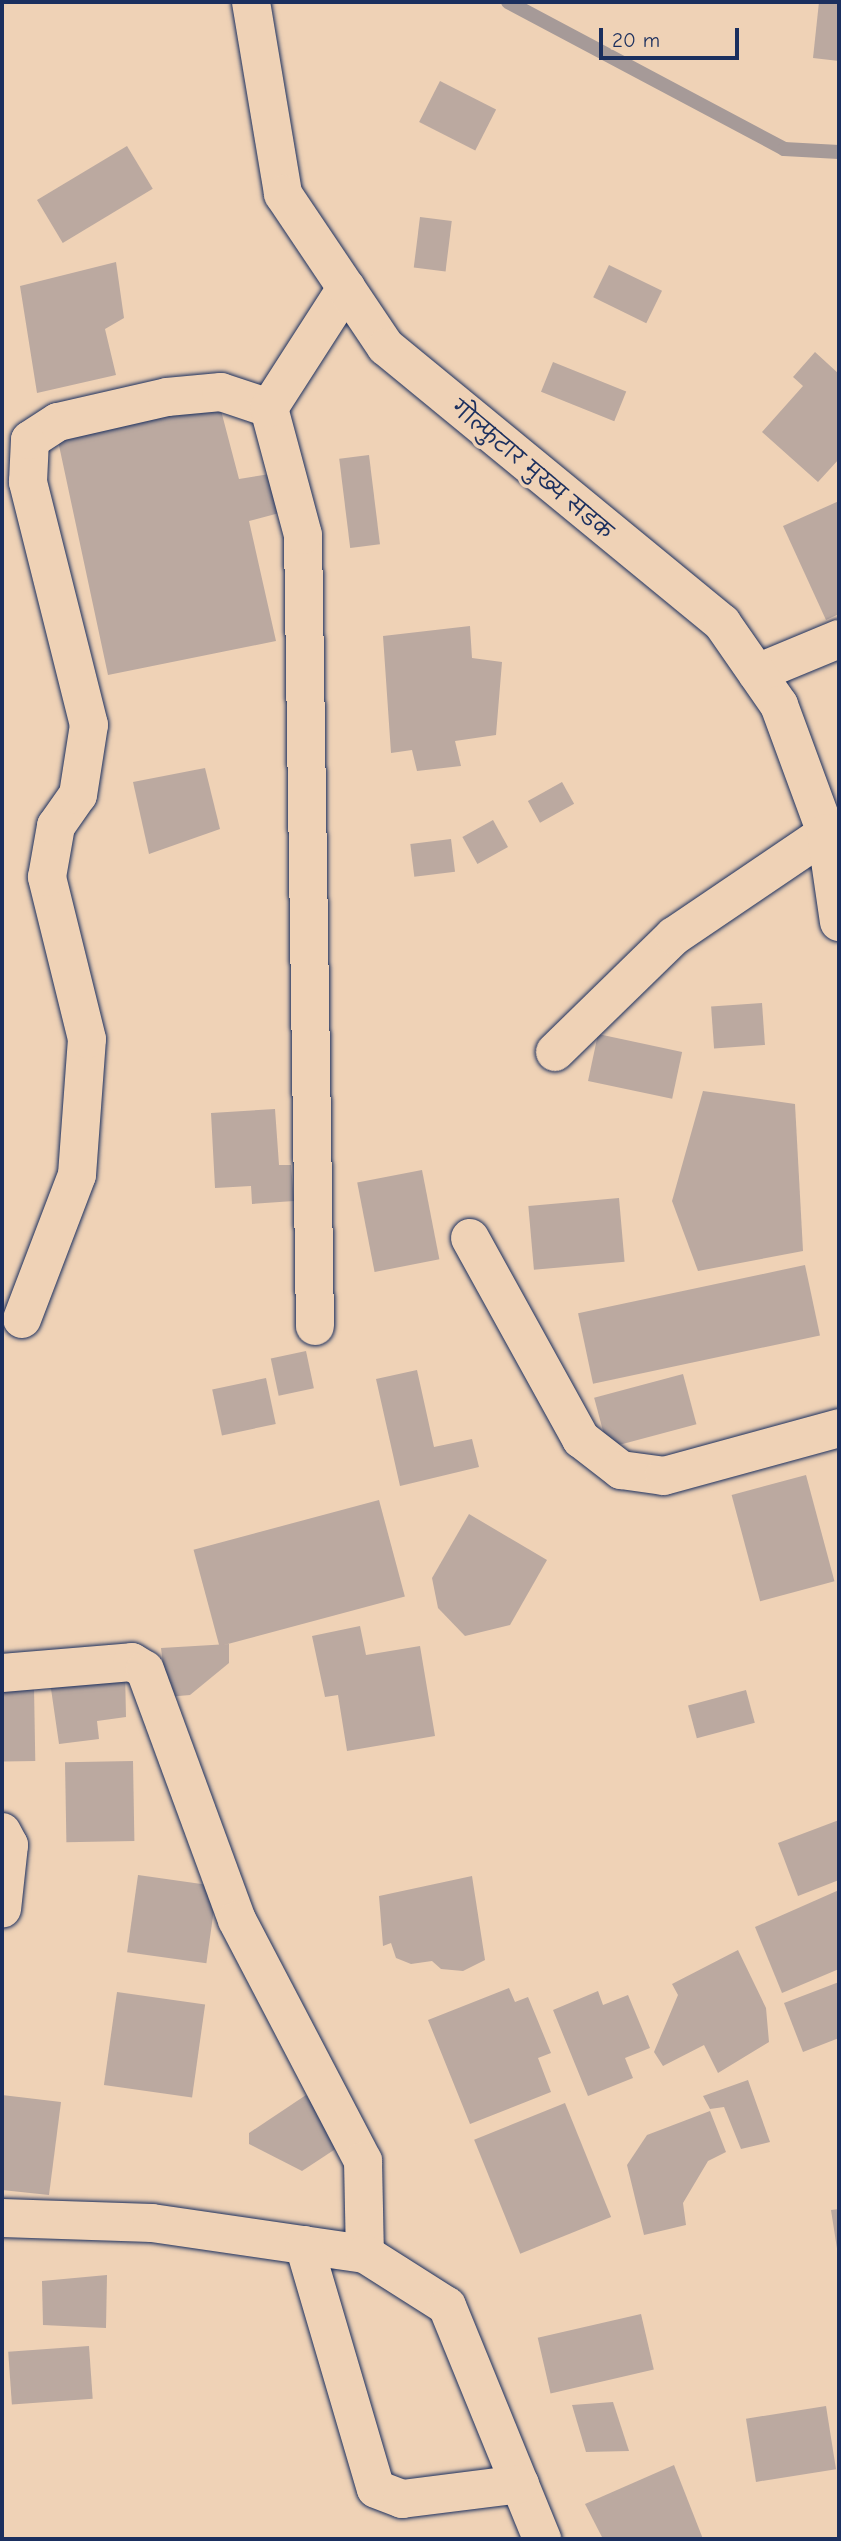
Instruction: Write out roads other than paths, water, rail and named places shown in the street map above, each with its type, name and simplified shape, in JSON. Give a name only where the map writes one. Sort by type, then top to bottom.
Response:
[{"type":"street","name":"गोल्फुटार मुख्य सडक","points":[[251,2],[283,194],[386,347],[722,623],[779,705],[826,833],[839,922]]},
{"type":"street","points":[[315,1326],[303,535],[269,408],[346,289]]},
{"type":"street","points":[[22,1319],[77,1175],[87,1040],[47,877],[56,826],[78,795],[89,724],[28,482],[30,440],[58,422],[167,397],[221,391],[269,408]]},
{"type":"street","points":[[757,673],[839,639]]},
{"type":"street","points":[[555,1052],[674,936],[826,833]]},
{"type":"street","points":[[470,1238],[581,1439],[621,1471],[664,1476],[839,1428]]},
{"type":"street","points":[[2,1673],[132,1662],[145,1670],[237,1920],[363,2161],[365,2254]]},
{"type":"street","points":[[2,1832],[9,1845],[2,1909]]},
{"type":"street","points":[[2,2218],[152,2222],[365,2254],[447,2306],[542,2539]]},
{"type":"street","points":[[304,2245],[376,2489],[402,2499],[520,2484]]},
{"type":"waterway","points":[[508,2],[784,149],[839,152]]}]
